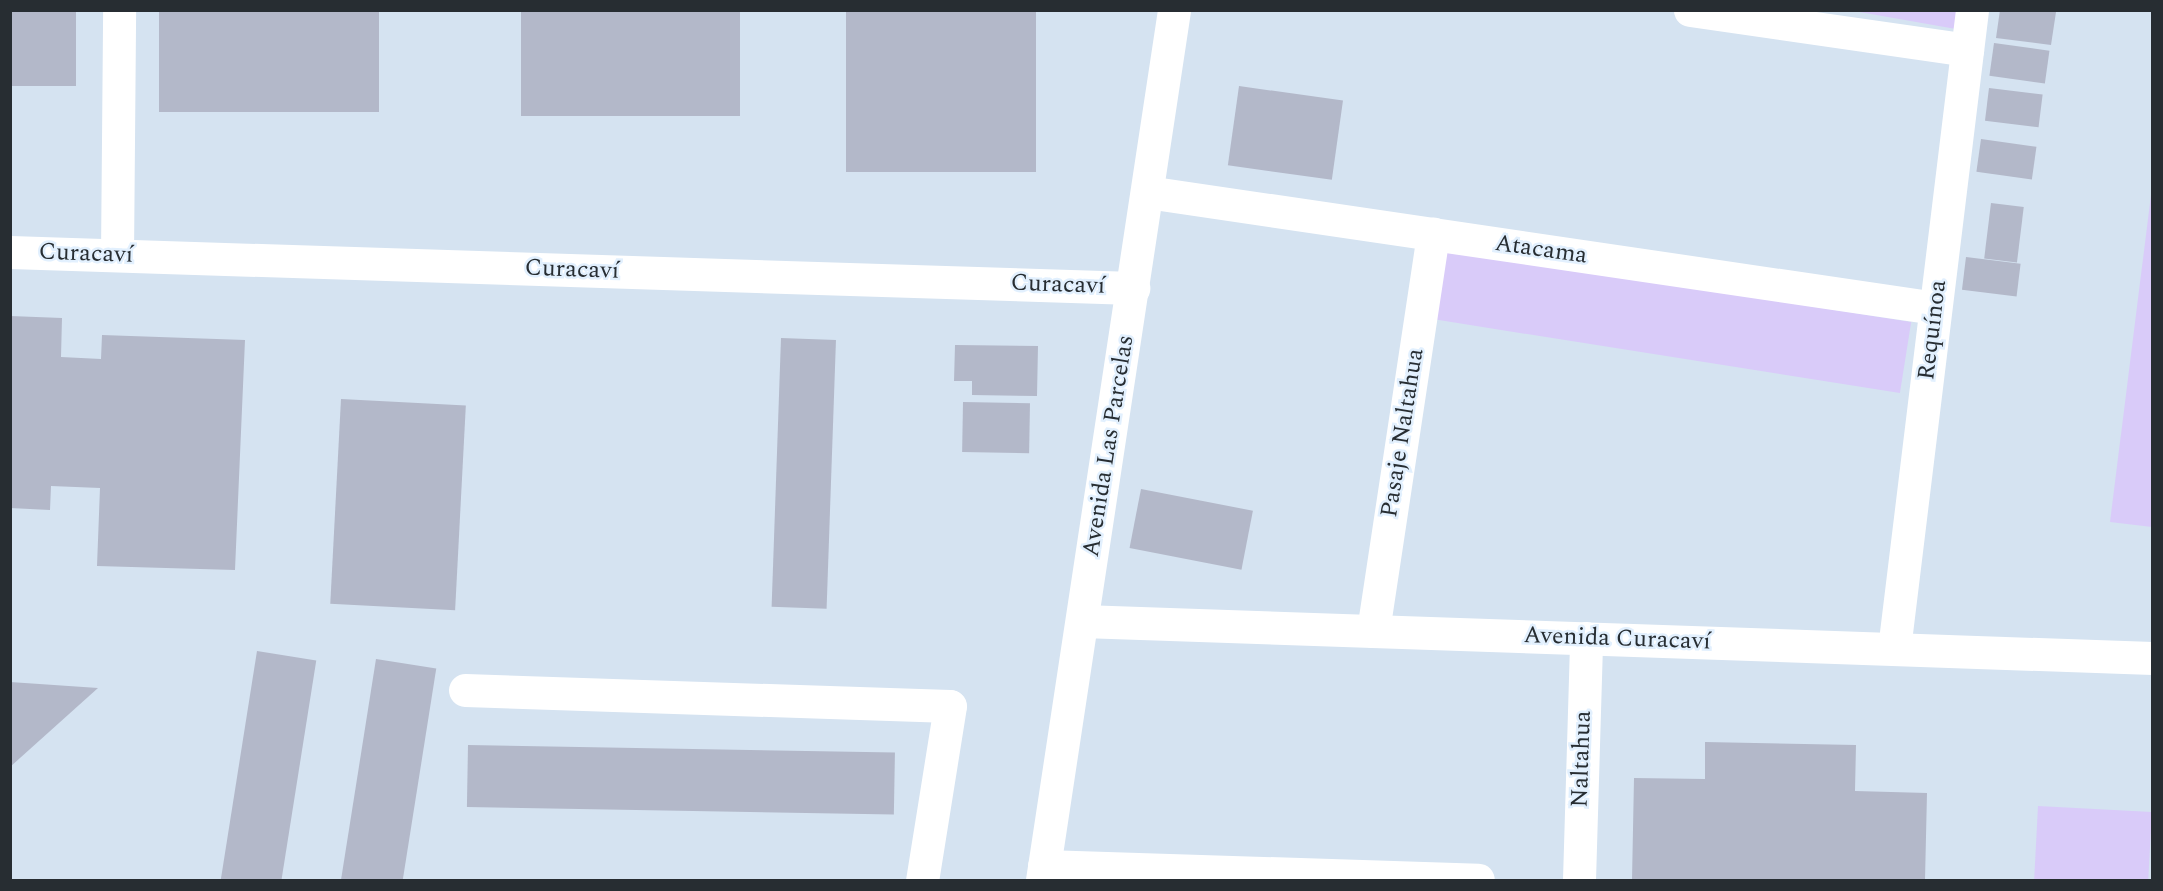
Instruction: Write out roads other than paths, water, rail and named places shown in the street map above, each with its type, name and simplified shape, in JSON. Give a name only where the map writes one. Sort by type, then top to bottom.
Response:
[{"type":"street","points":[[117,255],[119,10]]},
{"type":"street","name":"Avenida Las Parcelas","points":[[1043,873],[1174,10]]},
{"type":"street","points":[[1690,10],[1967,50]]},
{"type":"street","name":"Requínoa","points":[[1894,649],[1972,10]]},
{"type":"street","name":"Atacama","points":[[1147,192],[1935,308]]},
{"type":"street","name":"Pasaje Naltahua","points":[[1373,631],[1433,234]]},
{"type":"street","name":"Curacaví","points":[[10,252],[1133,288]]},
{"type":"street","name":"Avenida Curacaví","points":[[1082,621],[2152,658]]},
{"type":"street","name":"Naltahua","points":[[1579,880],[1586,638]]},
{"type":"street","points":[[465,690],[950,706],[922,880]]},
{"type":"street","points":[[1043,873],[1478,880]]}]
